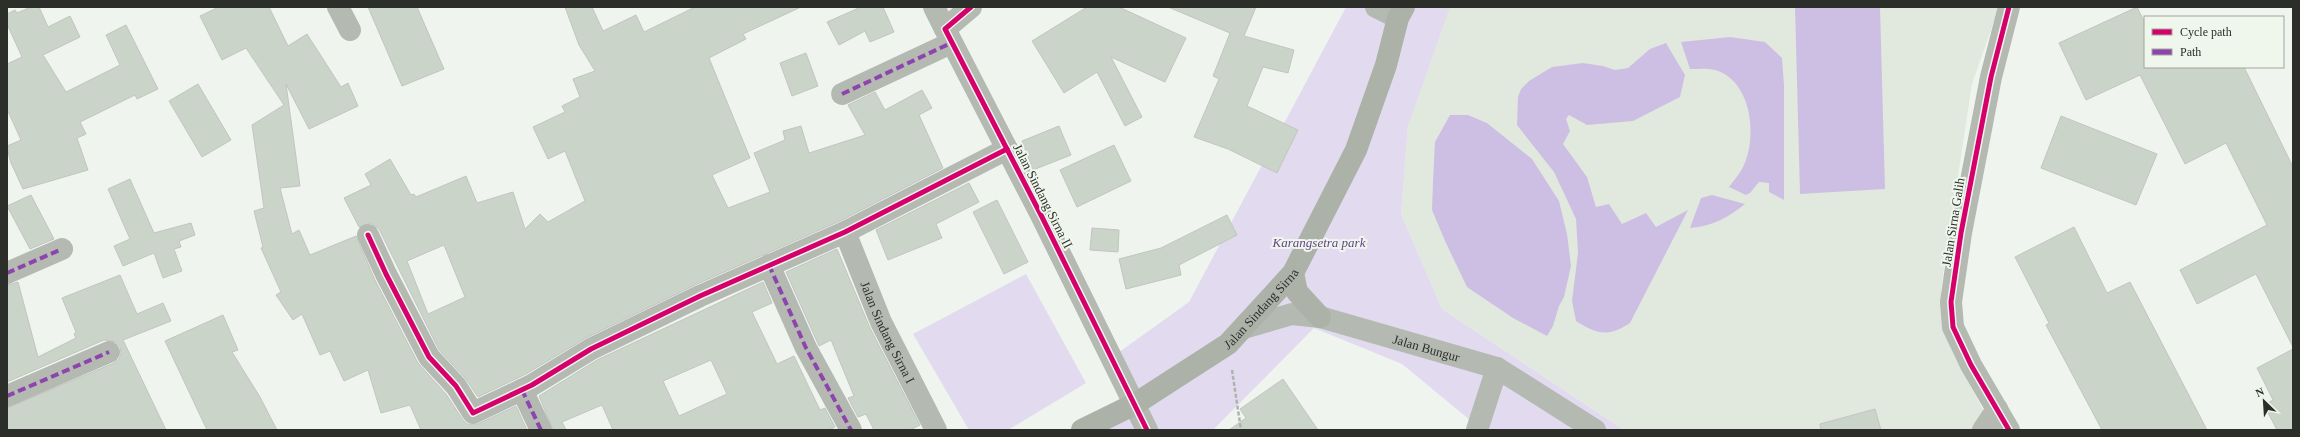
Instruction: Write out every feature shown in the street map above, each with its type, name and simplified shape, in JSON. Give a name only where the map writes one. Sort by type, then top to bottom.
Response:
[{"type":"main road","name":"Jalan Sindang Sirna","points":[[1082,430],[1135,404],[1228,344],[1292,273],[1356,150],[1386,65],[1401,13]]},
{"type":"main road","points":[[1292,273],[1297,292],[1320,317]]},
{"type":"street","points":[[338,7],[350,30]]},
{"type":"street","name":"Jalan Sindang Sirna II","points":[[934,7],[1147,430]]},
{"type":"street","points":[[842,94],[948,36],[971,7]]},
{"type":"street","points":[[1376,7],[1401,13]]},
{"type":"street","name":"Jalan Sirna Galih","points":[[2009,7],[1990,77],[1960,233],[1951,302],[1953,327],[2009,430]]},
{"type":"street","points":[[368,236],[429,357],[456,386],[472,412],[522,390],[592,349],[769,265],[844,232],[1006,149]]},
{"type":"street","name":"Jalan Sindang Sirna I","points":[[844,232],[881,322],[936,430]]},
{"type":"street","points":[[7,273],[62,249]]},
{"type":"street","points":[[769,265],[806,348],[851,430]]},
{"type":"street","name":"Jalan Bungur","points":[[1244,328],[1292,314],[1320,317],[1497,368],[1595,430]]},
{"type":"street","points":[[7,396],[109,352]]},
{"type":"street","points":[[1477,430],[1497,368]]},
{"type":"street","points":[[522,390],[541,430]]},
{"type":"street","points":[[1982,430],[1997,409]]},
{"type":"path","points":[[1228,344],[1241,430]]},
{"type":"shaded area","points":[[1444,7],[1999,7],[1972,84],[1941,288],[1942,326],[1956,360],[1994,430],[1624,430],[1442,309],[1401,214],[1408,126]]},
{"type":"shaded area","points":[[1795,7],[1880,7],[1885,189],[1800,194]]},
{"type":"shaded area","points":[[1730,37],[1765,42],[1782,58],[1784,85],[1784,200],[1769,192],[1769,183],[1759,182],[1750,193],[1746,195],[1729,187],[1742,169],[1747,157],[1751,128],[1749,113],[1738,86],[1728,76],[1712,69],[1690,69],[1681,42]]},
{"type":"shaded area","points":[[1666,43],[1685,75],[1680,97],[1633,121],[1587,125],[1569,115],[1566,119],[1570,131],[1563,144],[1587,177],[1596,207],[1609,204],[1622,224],[1646,213],[1656,227],[1688,210],[1630,323],[1615,331],[1597,331],[1576,321],[1572,301],[1578,253],[1576,219],[1554,172],[1517,125],[1518,97],[1521,89],[1529,81],[1552,67],[1583,63],[1603,66],[1615,70],[1628,68],[1650,49]]},
{"type":"shaded area","points":[[1450,115],[1468,115],[1487,123],[1532,159],[1559,201],[1567,234],[1571,266],[1564,297],[1559,306],[1553,326],[1547,336],[1513,318],[1467,287],[1445,241],[1432,210],[1433,181],[1435,142]]},
{"type":"shaded area","points":[[1712,195],[1745,204],[1713,223],[1690,228],[1701,198]]},
{"type":"green space","name":"Karangsetra park","points":[[1346,7],[1450,7],[1408,126],[1401,214],[1442,309],[1624,430],[1482,430],[1402,364],[1314,328],[1213,430],[1094,430],[1141,402],[1115,355],[1189,302]]},
{"type":"green space","points":[[1026,274],[1086,383],[1008,430],[969,430],[913,334]]},
{"type":"building","points":[[31,7],[39,7],[48,27],[70,16],[80,37],[43,55],[66,92],[120,65],[106,35],[126,25],[158,89],[137,99],[135,95],[80,122],[86,134],[77,138],[88,170],[23,189],[11,163],[7,148],[7,146],[21,140],[7,109],[7,64],[22,57],[7,24],[7,14],[15,10],[17,13]]},
{"type":"building","points":[[219,7],[269,7],[288,46],[307,34],[341,87],[348,83],[358,106],[309,129],[286,84],[300,186],[280,188],[292,234],[299,230],[310,255],[356,236],[375,280],[418,363],[446,394],[463,420],[467,424],[478,424],[516,406],[527,430],[421,430],[410,405],[381,413],[368,370],[344,381],[330,351],[320,355],[302,314],[293,320],[276,295],[281,292],[261,248],[263,247],[254,211],[264,208],[252,125],[284,105],[246,48],[222,60],[200,16]]},
{"type":"building","points":[[368,7],[417,7],[444,69],[402,86]]},
{"type":"building","points":[[565,7],[592,7],[603,31],[636,15],[644,32],[695,7],[801,7],[743,34],[746,39],[709,58],[750,158],[712,175],[728,208],[770,192],[754,153],[785,140],[783,131],[801,126],[809,153],[865,135],[848,105],[875,92],[885,110],[922,90],[932,108],[919,115],[943,168],[840,221],[695,285],[586,338],[526,374],[478,397],[465,378],[439,350],[379,229],[370,223],[359,227],[344,198],[371,185],[365,174],[390,159],[411,195],[414,194],[416,197],[466,176],[477,203],[513,192],[525,229],[540,214],[548,222],[585,201],[565,151],[548,159],[533,127],[565,112],[562,106],[580,97],[573,79],[595,71],[579,45]],"holes":[[[444,245],[465,297],[428,314],[407,261]]]},
{"type":"building","points":[[861,7],[883,7],[894,32],[870,42],[865,31],[839,45],[827,22]]},
{"type":"building","points":[[1087,7],[1119,7],[1186,38],[1165,82],[1111,57],[1142,117],[1125,126],[1097,72],[1064,93],[1032,41]]},
{"type":"building","points":[[1168,7],[1256,7],[1244,36],[1294,50],[1288,73],[1263,67],[1247,106],[1298,130],[1277,173],[1228,149],[1194,137],[1219,79],[1213,76],[1230,33]]},
{"type":"building","points":[[2137,7],[2144,21],[2144,68],[2244,68],[2293,167],[2293,347],[2256,274],[2197,304],[2180,270],[2267,225],[2226,143],[2185,164],[2140,75],[2086,100],[2059,43]]},
{"type":"building","points":[[806,53],[818,86],[792,96],[780,63]]},
{"type":"building","points":[[198,84],[231,140],[202,157],[169,101]]},
{"type":"building","points":[[2061,116],[2157,154],[2136,205],[2041,168]]},
{"type":"building","points":[[1059,126],[1071,155],[1033,170],[1022,141]]},
{"type":"building","points":[[1114,145],[1131,181],[1077,207],[1060,170]]},
{"type":"building","points":[[130,179],[154,233],[191,223],[195,235],[179,241],[181,247],[174,249],[182,271],[163,278],[154,253],[123,266],[114,246],[130,239],[108,189]]},
{"type":"building","points":[[969,183],[979,202],[936,224],[942,238],[888,260],[876,230]]},
{"type":"building","points":[[31,195],[54,239],[30,249],[7,206]]},
{"type":"building","points":[[997,200],[1028,262],[1004,274],[973,212]]},
{"type":"building","points":[[1227,215],[1237,235],[1179,265],[1181,275],[1126,289],[1119,259],[1161,248]]},
{"type":"building","points":[[2074,227],[2107,293],[2130,282],[2207,430],[2102,430],[2046,325],[2049,323],[2015,257]]},
{"type":"building","points":[[1092,228],[1119,230],[1118,252],[1090,250]]},
{"type":"building","points":[[837,249],[870,328],[920,425],[910,430],[874,430],[866,414],[858,417],[848,398],[854,396],[831,340],[819,346],[786,272]]},
{"type":"building","points":[[120,275],[137,314],[163,303],[171,321],[123,340],[166,430],[7,430],[7,408],[114,363],[119,359],[121,353],[120,347],[116,342],[104,340],[7,382],[7,285],[18,282],[38,357],[76,338],[74,334],[76,332],[62,298]]},
{"type":"building","points":[[763,282],[772,303],[752,312],[777,364],[794,356],[820,410],[825,408],[835,427],[829,430],[613,430],[602,405],[562,422],[566,430],[553,430],[539,396],[597,360]],"holes":[[[711,360],[727,394],[679,416],[663,381]]]},
{"type":"building","points":[[223,315],[238,350],[232,352],[260,397],[277,430],[207,430],[165,341]]},
{"type":"building","points":[[2293,349],[2293,430],[2277,430],[2264,405],[2273,400],[2257,368]]},
{"type":"building","points":[[1283,379],[1318,430],[1229,430],[1246,418],[1240,409]]},
{"type":"building","points":[[1875,409],[1881,430],[1821,430],[1820,424]]},
{"type":"marked path","points":[[842,94],[951,43]]},
{"type":"marked path","points":[[7,273],[62,249]]},
{"type":"marked path","points":[[769,265],[806,348],[851,430]]},
{"type":"marked path","points":[[7,396],[109,352]]},
{"type":"marked path","points":[[522,390],[541,430]]},
{"type":"cycle path","points":[[971,7],[945,29],[1041,215],[1147,430]]},
{"type":"cycle path","points":[[2009,7],[1991,77],[1961,233],[1951,302],[1953,327],[1971,365],[2009,430]]},
{"type":"cycle path","points":[[368,235],[386,274],[429,357],[456,386],[473,413],[532,385],[591,349],[700,296],[845,232],[1007,149]]}]
